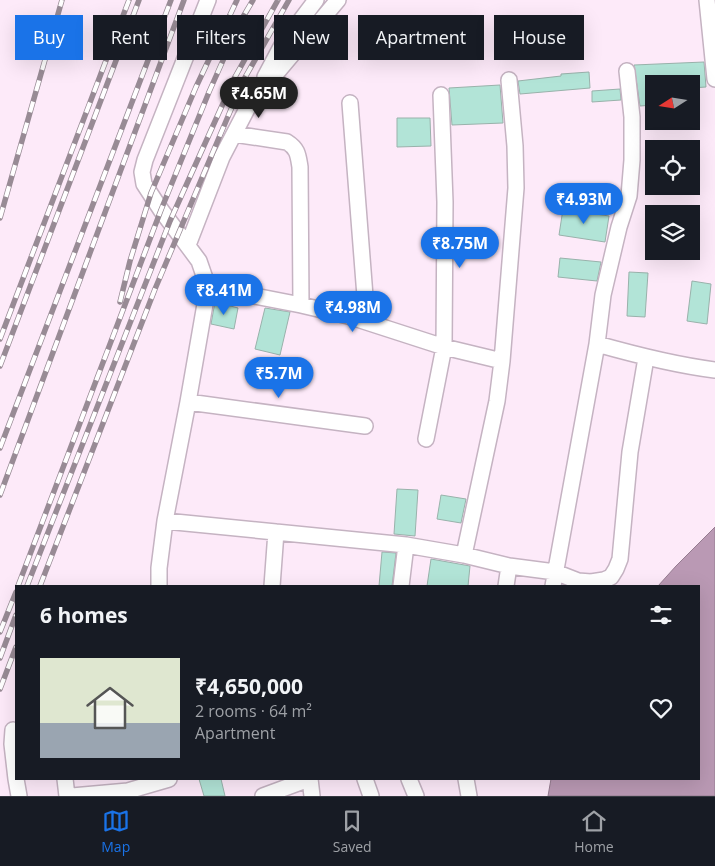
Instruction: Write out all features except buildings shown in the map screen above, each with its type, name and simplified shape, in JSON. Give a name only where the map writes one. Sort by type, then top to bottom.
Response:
[{"type":"street","points":[[158,585],[166,521],[208,287],[200,262],[144,184],[142,172],[208,0]]},
{"type":"street","points":[[188,245],[222,157],[248,107],[282,45],[316,0]]},
{"type":"street","points":[[248,107],[338,0]]},
{"type":"street","points":[[707,0],[715,79]]},
{"type":"street","points":[[554,579],[597,344],[607,278],[619,227],[629,196],[632,160],[632,117],[627,71]]},
{"type":"street","points":[[464,555],[497,401],[502,361],[516,188],[515,146],[509,80]]},
{"type":"street","points":[[426,439],[444,346],[445,202],[440,96]]},
{"type":"street","points":[[350,103],[367,322]]},
{"type":"street","points":[[234,134],[288,142],[295,147],[298,153],[300,167],[301,305]]},
{"type":"street","points":[[208,287],[301,305],[502,361]]},
{"type":"street","points":[[597,344],[646,358],[688,367],[715,370]]},
{"type":"street","points":[[166,521],[406,545],[464,555],[554,579],[591,582],[604,580],[611,577],[620,559],[630,452],[646,358]]},
{"type":"street","points":[[188,402],[365,426]]},
{"type":"street","points":[[272,585],[276,532]]},
{"type":"street","points":[[402,585],[406,545]]},
{"type":"street","points":[[506,585],[509,566]]},
{"type":"street","points":[[13,730],[12,744],[15,770]]},
{"type":"street","points":[[16,780],[19,796]]},
{"type":"street","points":[[65,780],[67,796]]},
{"type":"street","points":[[72,796],[124,789],[164,780]]},
{"type":"street","points":[[263,796],[307,780]]},
{"type":"street","points":[[310,780],[312,796]]},
{"type":"street","points":[[365,780],[371,796]]},
{"type":"street","points":[[409,780],[416,796]]},
{"type":"street","points":[[466,780],[469,796]]},
{"type":"shaded area","points":[[715,527],[715,796],[548,796],[551,780],[700,780],[700,585],[659,585]]},
{"type":"railway","points":[[0,218],[62,0]]},
{"type":"railway","points":[[0,339],[129,0]]},
{"type":"railway","points":[[0,366],[139,0]]},
{"type":"railway","points":[[0,448],[171,0]]},
{"type":"railway","points":[[0,495],[184,0]]},
{"type":"railway","points":[[120,302],[130,261],[151,193],[196,87],[237,0]]},
{"type":"railway","points":[[18,585],[161,210],[209,92],[240,22],[253,0]]},
{"type":"railway","points":[[27,585],[170,221],[235,77],[278,0]]},
{"type":"railway","points":[[40,585],[155,289],[243,81],[289,0]]},
{"type":"railway","points":[[0,632],[15,594]]},
{"type":"railway","points":[[0,658],[15,618]]},
{"type":"railway","points":[[0,689],[15,650]]}]
